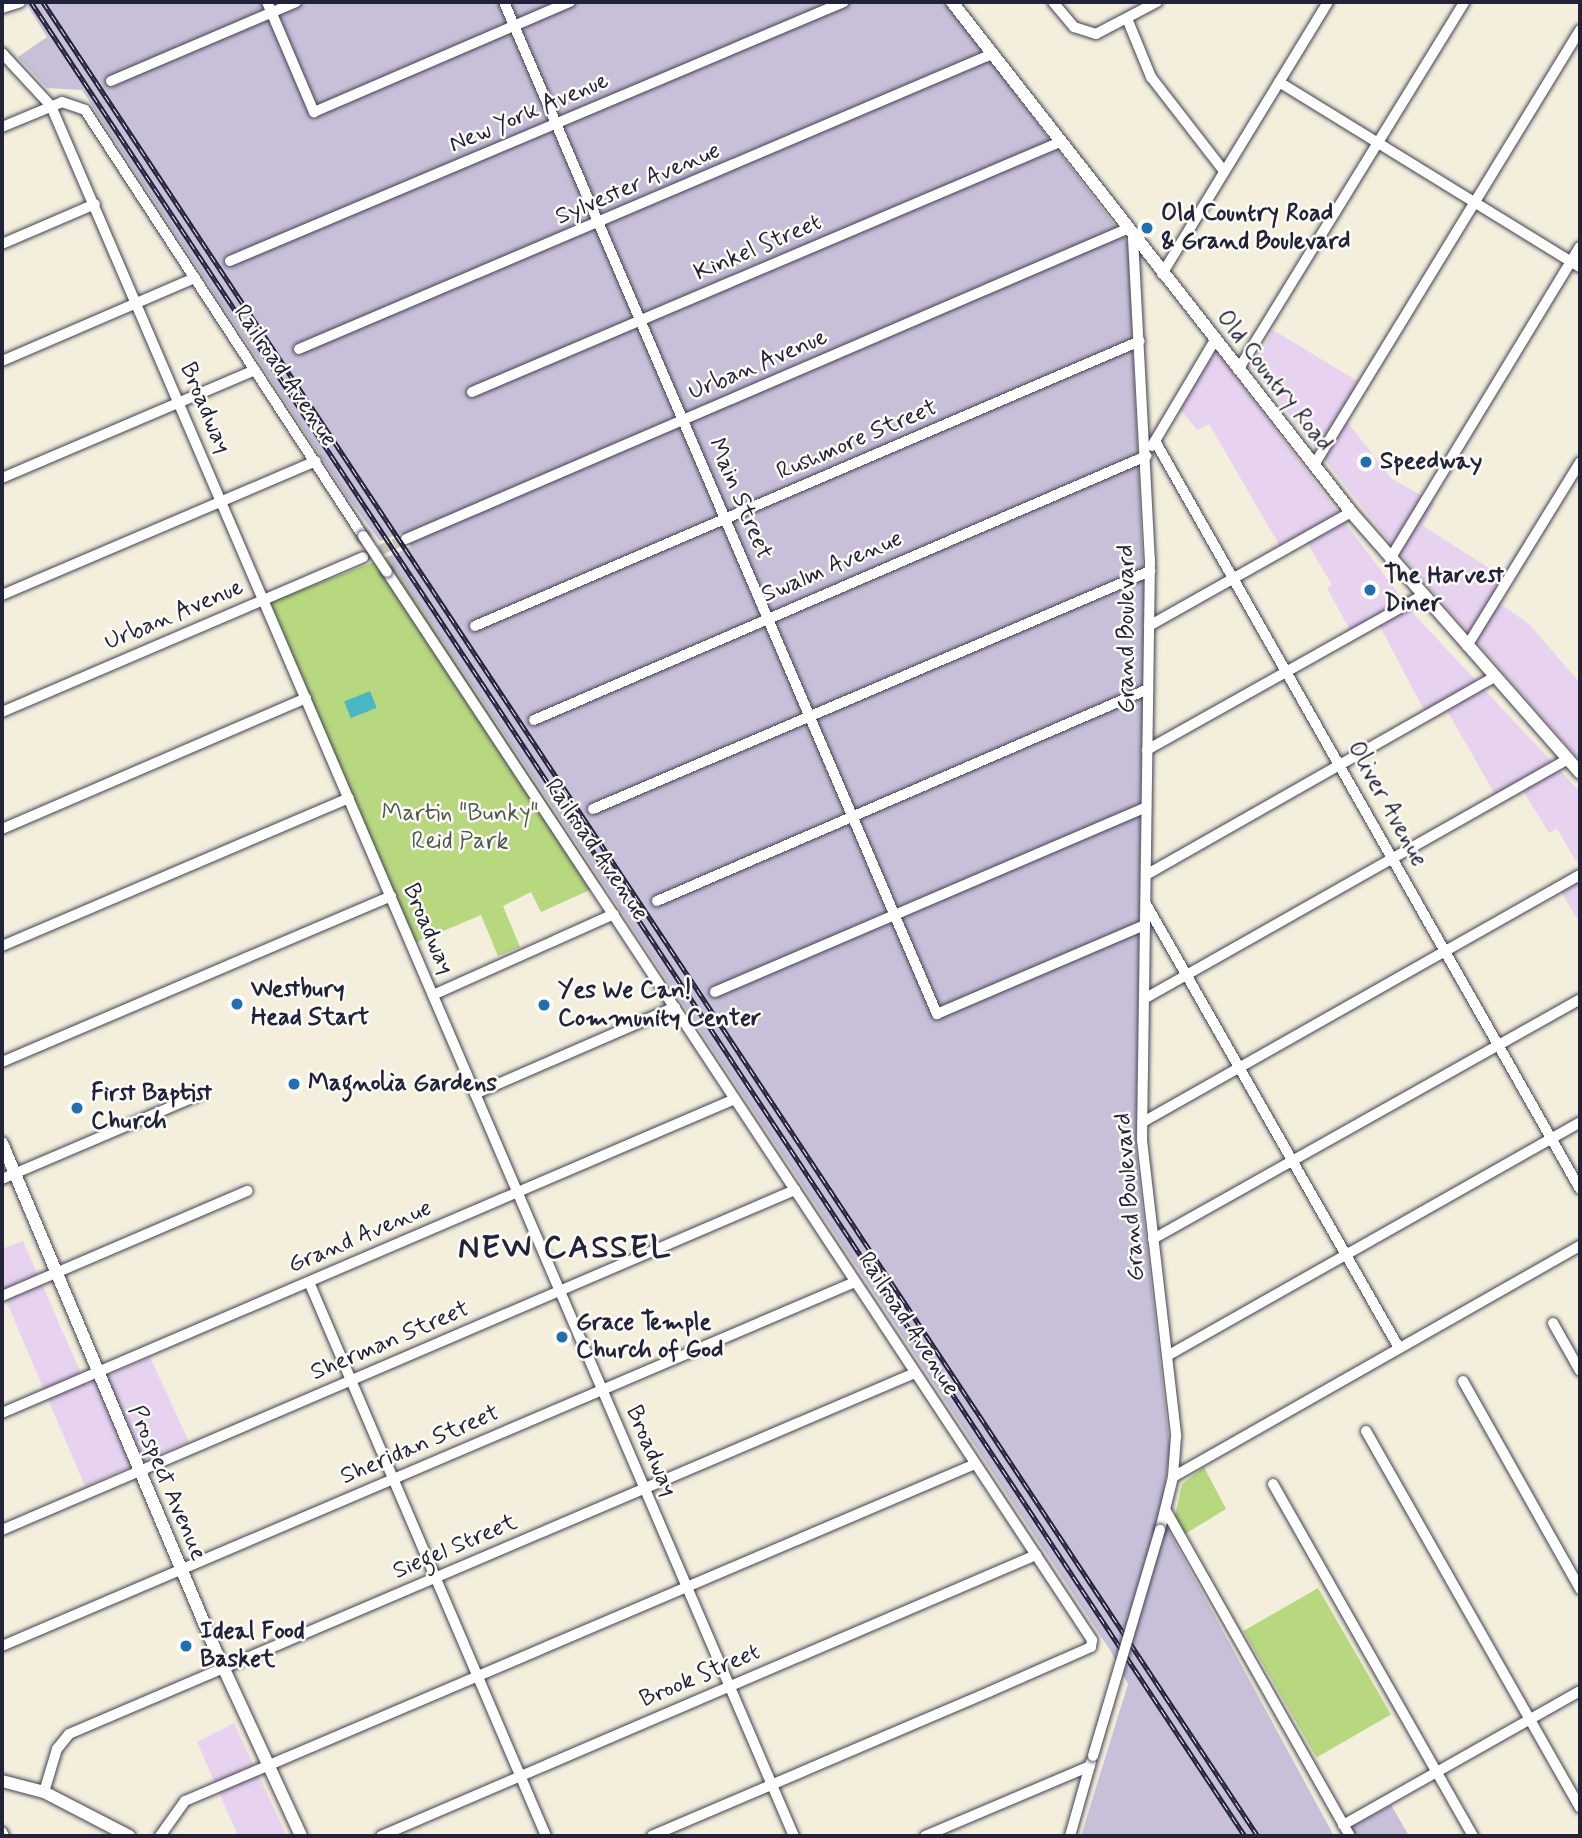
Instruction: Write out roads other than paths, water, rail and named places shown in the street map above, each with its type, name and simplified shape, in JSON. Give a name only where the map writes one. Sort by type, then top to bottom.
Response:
[{"type":"main road","name":"Old Country Road","points":[[951,2],[1130,234],[1351,512],[1421,596],[1580,773]]},
{"type":"main road","name":"Prospect Avenue","points":[[2,1143],[223,1669],[301,1836]]},
{"type":"main road","points":[[3,1784],[44,1792],[128,1836]]},
{"type":"street","points":[[2,8],[20,2]]},
{"type":"street","points":[[111,81],[269,7],[296,2]]},
{"type":"street","name":"Main Street","points":[[504,2],[937,1013],[1145,925]]},
{"type":"street","points":[[269,7],[314,112],[570,2]]},
{"type":"street","name":"New York Avenue","points":[[230,261],[844,2]]},
{"type":"street","points":[[1053,2],[1085,33],[1096,34],[1128,21],[1157,2]]},
{"type":"street","points":[[1162,274],[1328,2]]},
{"type":"street","points":[[1238,370],[1464,2]]},
{"type":"street","points":[[1128,21],[1151,76],[1224,171]]},
{"type":"street","points":[[1314,465],[1580,30]]},
{"type":"street","name":"Broadway","points":[[2,53],[51,106],[95,204],[794,1836]]},
{"type":"street","name":"Sylvester Avenue","points":[[299,349],[992,54]]},
{"type":"street","points":[[1279,82],[1576,264]]},
{"type":"street","name":"Railroad Avenue","points":[[51,106],[69,102],[85,110],[1093,1644],[771,1785]]},
{"type":"street","points":[[2,127],[51,106]]},
{"type":"street","name":"Kinkel Street","points":[[472,392],[1060,142]]},
{"type":"street","points":[[2,244],[95,204]]},
{"type":"street","name":"Grand Boulevard","points":[[1070,1836],[1166,1511],[1177,1436],[1153,1239],[1143,1122],[1150,571],[1140,341],[1130,234]]},
{"type":"street","name":"Urban Avenue","points":[[406,539],[683,420],[1130,234]]},
{"type":"street","points":[[1390,559],[1576,264],[1580,247]]},
{"type":"street","points":[[2,361],[195,278]]},
{"type":"street","points":[[1146,456],[1215,340]]},
{"type":"street","name":"Rushmore Street","points":[[475,626],[1140,341]]},
{"type":"street","points":[[2,478],[255,370]]},
{"type":"street","name":"Oliver Avenue","points":[[1155,441],[1580,1189]]},
{"type":"street","name":"Swalm Avenue","points":[[534,720],[1146,456]]},
{"type":"street","points":[[2,595],[316,461]]},
{"type":"street","points":[[1466,646],[1580,462]]},
{"type":"street","points":[[1149,626],[1351,512]]},
{"type":"street","name":"Urban Avenue","points":[[2,712],[363,557]]},
{"type":"street","points":[[593,809],[1150,571]]},
{"type":"street","points":[[1147,750],[1421,596]]},
{"type":"street","points":[[1146,875],[1494,677]]},
{"type":"street","points":[[657,901],[1148,689]]},
{"type":"street","points":[[2,829],[306,698]]},
{"type":"street","points":[[1144,999],[1568,759]]},
{"type":"street","points":[[2,946],[349,797]]},
{"type":"street","points":[[715,992],[1146,807]]},
{"type":"street","points":[[1143,1122],[1580,875]]},
{"type":"street","points":[[2,1062],[391,896]]},
{"type":"street","points":[[1145,901],[1399,1348]]},
{"type":"street","points":[[433,995],[614,915]]},
{"type":"street","points":[[1153,1239],[1580,999]]},
{"type":"street","points":[[475,1094],[675,1007]]},
{"type":"street","points":[[2,1179],[201,1094]]},
{"type":"street","name":"Grand Avenue","points":[[2,1413],[735,1099]]},
{"type":"street","points":[[1167,1356],[1580,1122]]},
{"type":"street","name":"Sherman Street","points":[[2,1530],[795,1190]]},
{"type":"street","points":[[2,1296],[247,1191]]},
{"type":"street","points":[[1173,1477],[1580,1246]]},
{"type":"street","points":[[309,1282],[546,1836]]},
{"type":"street","name":"Sheridan Street","points":[[2,1646],[855,1282]]},
{"type":"street","points":[[1553,1323],[1580,1371]]},
{"type":"street","name":"Siegel Street","points":[[44,1792],[57,1749],[69,1734],[915,1373]]},
{"type":"street","points":[[1463,1381],[1580,1590]]},
{"type":"street","points":[[1366,1431],[1580,1808]]},
{"type":"street","points":[[160,1836],[185,1801],[975,1464]]},
{"type":"street","points":[[1273,1484],[1473,1836]]},
{"type":"street","points":[[1166,1511],[1349,1836]]},
{"type":"street","name":"Brook Street","points":[[381,1836],[1036,1555]]},
{"type":"street","points":[[1343,1825],[1580,1691]]},
{"type":"street","points":[[925,1836],[1091,1761]]},
{"type":"street","points":[[652,1836],[771,1785]]},
{"type":"water","points":[[370,691],[377,708],[351,718],[344,701]]},
{"type":"tunnel","points":[[366,556],[406,539]]},
{"type":"railway","points":[[31,2],[1245,1836]]},
{"type":"railway","points":[[43,2],[1258,1836]]},
{"type":"place","name":"Old Country Road & Grand Boulevard","points":[[1147,228]]},
{"type":"place","name":"Speedway","points":[[1366,462]]},
{"type":"place","name":"The Harvest Diner","points":[[1370,590]]},
{"type":"place","name":"Westbury Head Start","points":[[237,1004]]},
{"type":"place","name":"Yes We Can! Community Center","points":[[544,1005]]},
{"type":"place","name":"Magnolia Gardens","points":[[294,1084]]},
{"type":"place","name":"First Baptist Church","points":[[77,1108]]},
{"type":"place","name":"Grace Temple Church of God","points":[[562,1337]]},
{"type":"place","name":"Ideal Food Basket","points":[[186,1646]]},
{"type":"district","name":"NEW CASSEL","points":[[565,1248]]},
{"type":"park label","name":"Martin \"Bunky\" Reid Park","points":[[460,828]]}]
